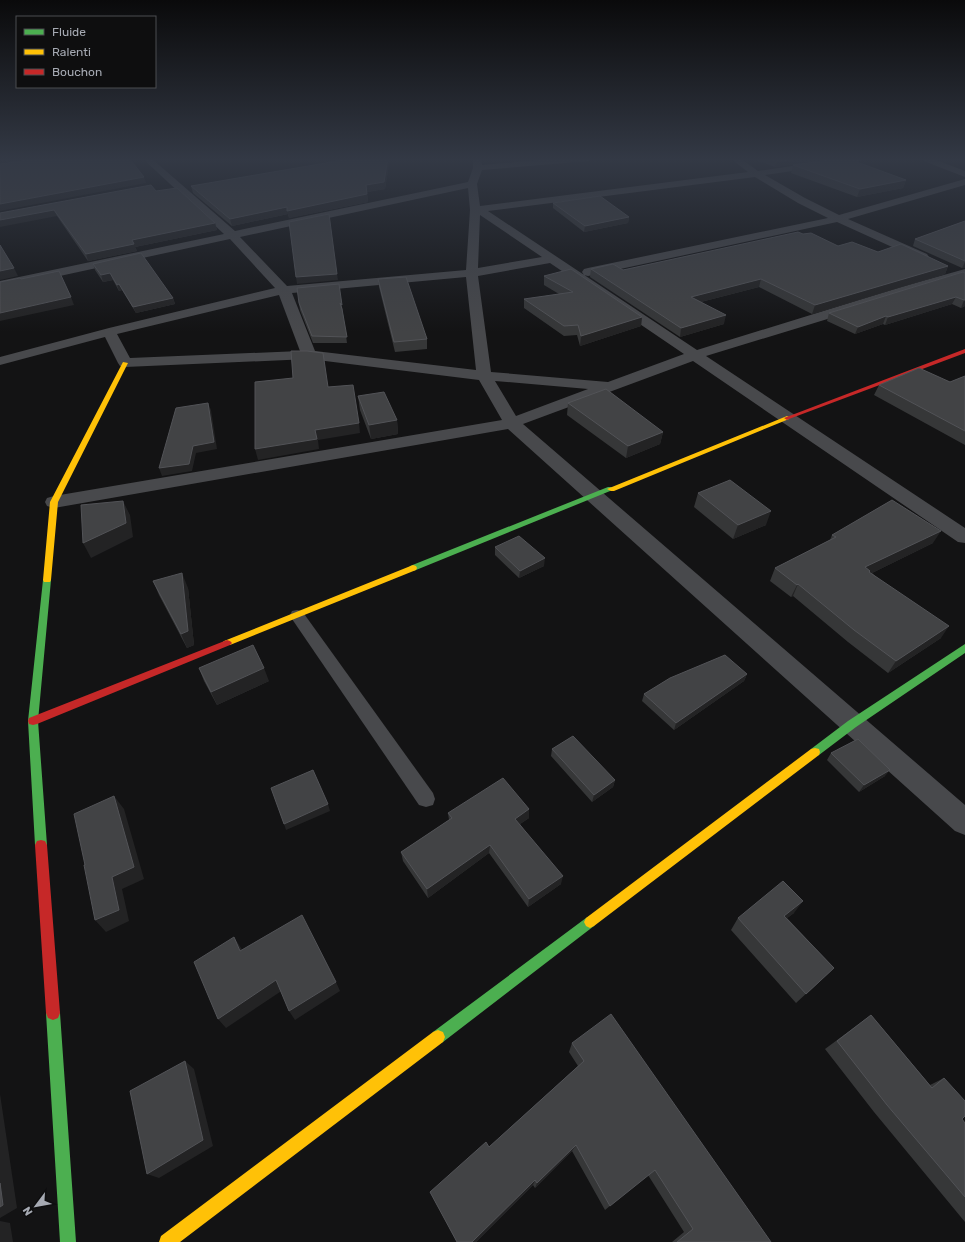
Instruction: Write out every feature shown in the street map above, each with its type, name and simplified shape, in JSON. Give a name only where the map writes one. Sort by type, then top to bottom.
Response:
[{"type":"street","points":[[207,216],[232,235],[284,290],[309,356]]},
{"type":"street","points":[[0,285],[232,235],[303,216]]},
{"type":"street","points":[[477,216],[472,273],[484,376],[512,424],[592,496],[965,822]]},
{"type":"street","points":[[486,216],[553,259],[965,537]]},
{"type":"street","points":[[832,216],[934,262]]},
{"type":"street","points":[[575,275],[848,216]]},
{"type":"street","points":[[0,361],[109,332],[284,290],[472,273],[553,259]]},
{"type":"street","points":[[54,502],[512,424],[695,355],[960,273]]},
{"type":"street","points":[[109,332],[124,363]]},
{"type":"street","points":[[33,721],[787,418],[965,351]]},
{"type":"street","points":[[124,363],[309,356],[484,376],[612,387]]},
{"type":"street","points":[[68,1242],[33,721],[54,502],[124,363]]},
{"type":"street","points":[[167,1242],[852,724],[965,648]]},
{"type":"lane","points":[[297,615],[426,799]]},
{"type":"building","points":[[0,216],[22,216],[0,220]]},
{"type":"building","points":[[58,216],[207,216],[215,223],[132,240],[134,244],[86,254]]},
{"type":"building","points":[[226,216],[244,216],[230,219]]},
{"type":"building","points":[[319,216],[329,216],[337,274],[296,277],[289,222]]},
{"type":"building","points":[[571,216],[629,217],[585,226]]},
{"type":"building","points":[[965,221],[965,261],[915,239]]},
{"type":"building","points":[[798,232],[803,234],[811,233],[838,246],[852,242],[878,252],[901,244],[948,266],[815,305],[761,279],[691,297],[726,315],[681,328],[591,269],[613,264],[623,270]]},
{"type":"building","points":[[0,245],[14,268],[0,271]]},
{"type":"building","points":[[141,253],[173,298],[133,307],[119,284],[117,285],[110,273],[101,275],[93,264]]},
{"type":"building","points":[[571,269],[642,317],[581,336],[578,325],[564,326],[524,299],[573,292],[544,276]]},
{"type":"building","points":[[59,271],[71,297],[0,313],[0,282]]},
{"type":"building","points":[[963,272],[965,273],[965,300],[956,297],[888,317],[886,316],[858,327],[829,313]]},
{"type":"building","points":[[406,277],[427,339],[394,342],[378,279]]},
{"type":"building","points":[[339,284],[342,305],[340,303],[347,337],[312,336],[299,303],[297,288]]},
{"type":"building","points":[[291,351],[323,353],[328,387],[353,385],[359,423],[315,430],[317,439],[255,449],[255,382],[293,378]]},
{"type":"building","points":[[919,368],[950,382],[965,376],[965,431],[879,385]]},
{"type":"building","points":[[606,389],[663,432],[628,446],[568,403]]},
{"type":"building","points":[[384,392],[397,420],[369,425],[358,396]]},
{"type":"building","points":[[208,403],[214,442],[193,446],[189,464],[159,468],[176,408]]},
{"type":"building","points":[[730,480],[771,511],[738,525],[698,493]]},
{"type":"building","points":[[892,500],[941,531],[865,567],[870,571],[869,572],[949,626],[896,661],[854,630],[798,584],[797,585],[775,568],[836,537],[832,535]]},
{"type":"building","points":[[123,501],[126,523],[83,543],[81,505]]},
{"type":"building","points":[[519,536],[545,558],[520,571],[495,547]]},
{"type":"building","points":[[182,573],[188,631],[181,634],[153,581]]},
{"type":"building","points":[[253,645],[264,668],[211,692],[199,668]]},
{"type":"building","points":[[725,655],[747,674],[676,723],[644,694],[670,678]]},
{"type":"building","points":[[573,736],[615,780],[594,795],[552,749]]},
{"type":"building","points":[[858,739],[890,770],[864,785],[831,753]]},
{"type":"building","points":[[313,770],[328,804],[284,824],[271,788]]},
{"type":"building","points":[[503,778],[529,809],[515,819],[563,876],[529,899],[490,845],[427,889],[401,852],[452,818],[448,813]]},
{"type":"building","points":[[114,796],[134,867],[112,877],[119,910],[95,920],[74,814]]},
{"type":"building","points":[[783,881],[803,901],[784,916],[834,968],[806,994],[738,918]]},
{"type":"building","points":[[302,915],[336,982],[289,1011],[276,980],[218,1019],[194,962],[234,937],[240,951]]},
{"type":"building","points":[[611,1014],[771,1242],[677,1242],[693,1229],[655,1170],[610,1206],[576,1145],[537,1183],[535,1180],[472,1242],[457,1242],[430,1192],[486,1142],[489,1147],[584,1061],[572,1043]]},
{"type":"building","points":[[871,1015],[932,1088],[944,1078],[965,1101],[965,1116],[962,1119],[965,1123],[965,1197],[887,1105],[837,1041]]},
{"type":"building","points":[[185,1061],[203,1140],[147,1174],[130,1091]]},
{"type":"building","points":[[0,1183],[3,1205],[0,1207]]},
{"type":"traffic: fast","points":[[413,568],[611,489]]},
{"type":"traffic: fast","points":[[41,845],[33,721],[47,580]]},
{"type":"traffic: fast","points":[[815,752],[852,724],[965,648]]},
{"type":"traffic: fast","points":[[438,1037],[590,922]]},
{"type":"traffic: fast","points":[[53,1013],[68,1242]]},
{"type":"traffic: slow","points":[[47,580],[54,502],[125,363]]},
{"type":"traffic: slow","points":[[611,489],[787,418]]},
{"type":"traffic: slow","points":[[227,643],[413,568]]},
{"type":"traffic: slow","points":[[590,922],[815,752]]},
{"type":"traffic: slow","points":[[167,1242],[438,1037]]},
{"type":"traffic: jam","points":[[787,418],[965,351]]},
{"type":"traffic: jam","points":[[33,721],[227,643]]},
{"type":"traffic: jam","points":[[41,845],[53,1013]]}]
